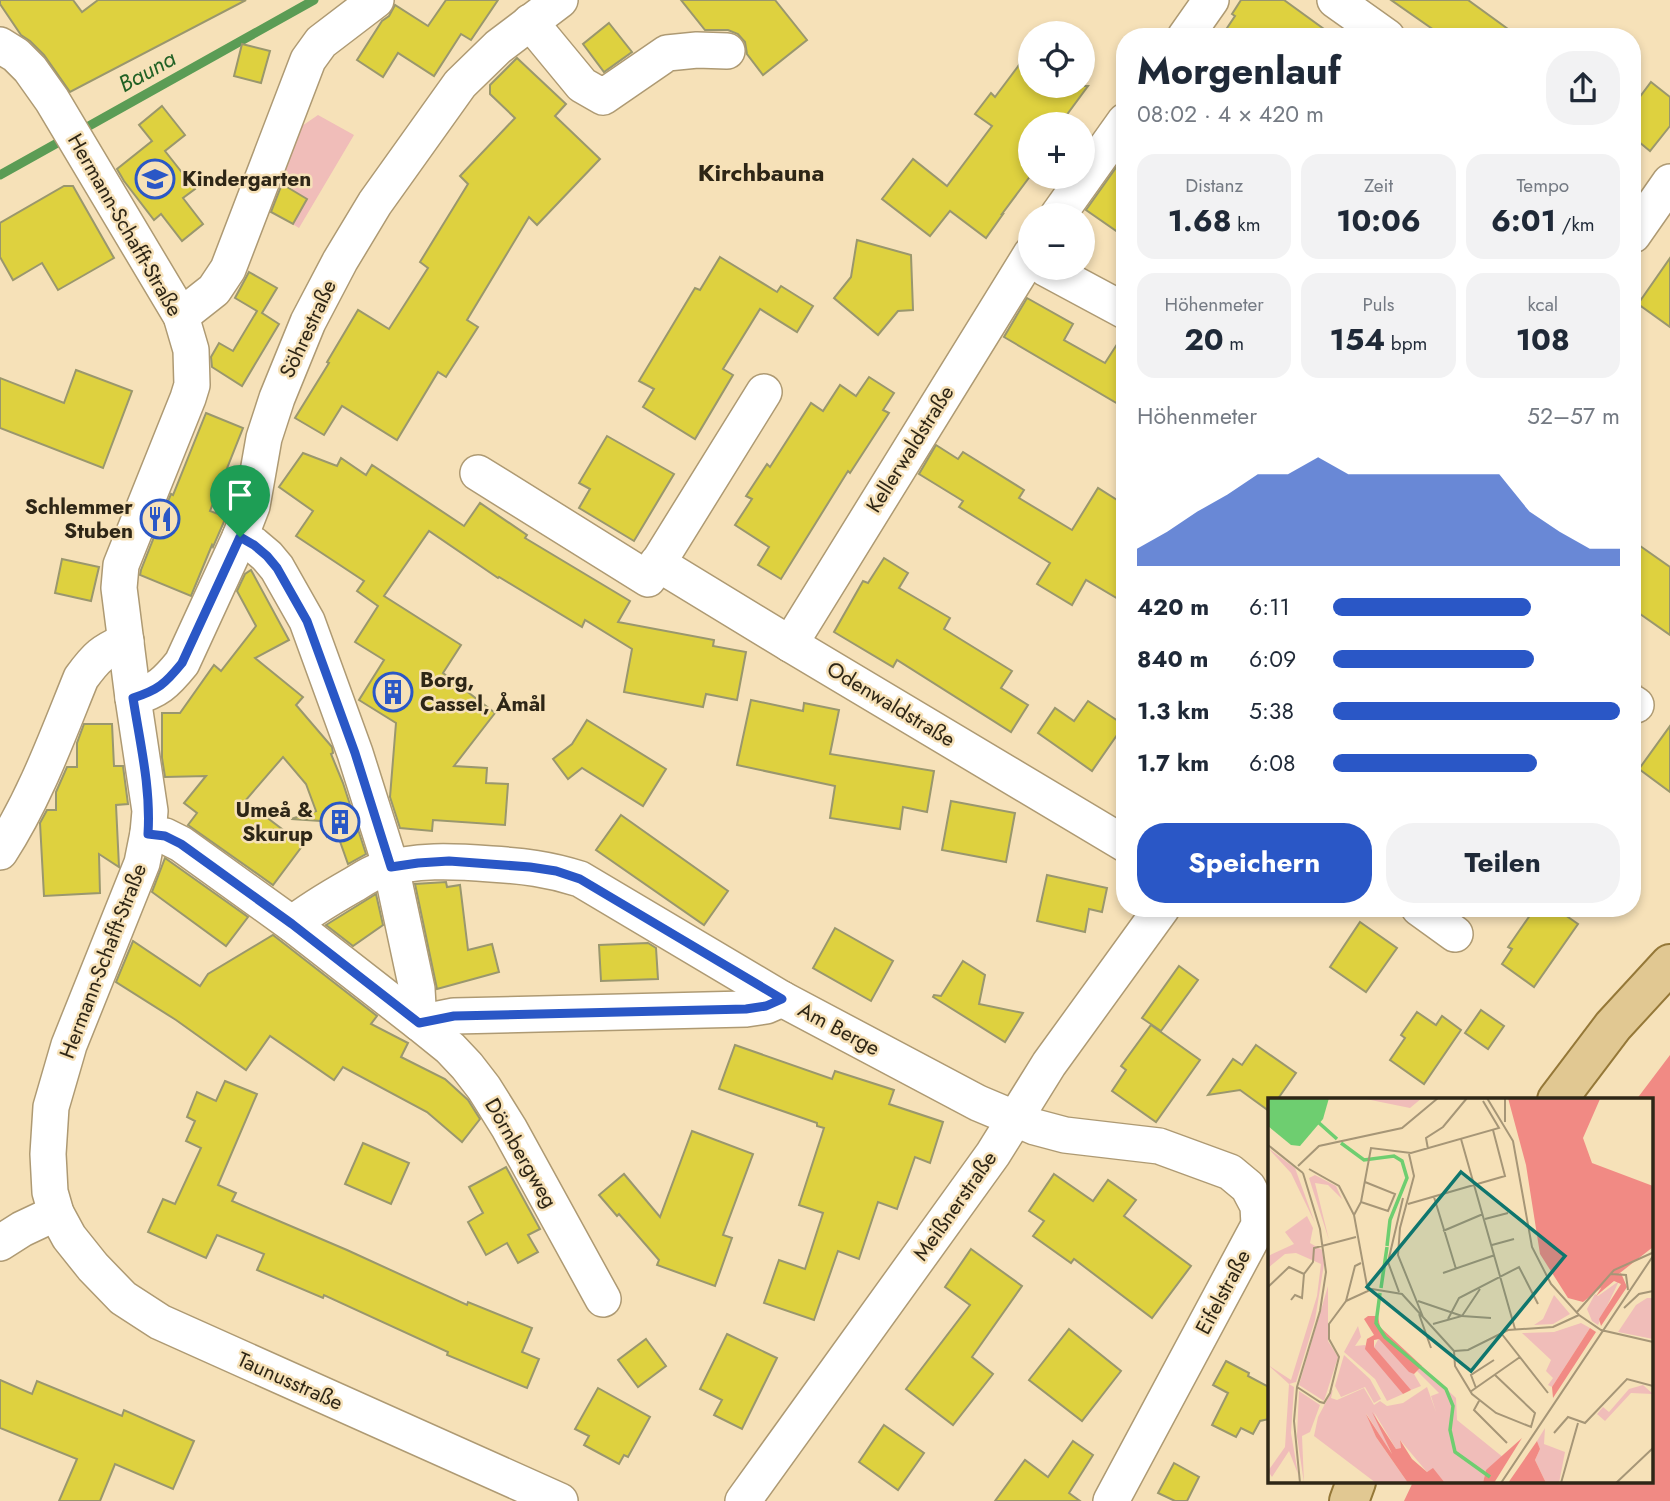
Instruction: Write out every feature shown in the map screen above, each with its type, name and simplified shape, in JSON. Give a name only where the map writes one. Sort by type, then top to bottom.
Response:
[{"type":"main road","points":[[1559,1098],[1613,1026],[1670,964]]},
{"type":"main road","points":[[1349,1501],[1355,1484]]},
{"type":"street","points":[[181,316],[214,290],[228,269],[308,60],[321,42],[376,0]]},
{"type":"street","name":"Söhrestraße","points":[[133,698],[154,691],[169,680],[182,663],[252,506],[264,438],[308,322],[375,203],[460,84],[498,47],[560,0]]},
{"type":"street","points":[[1191,28],[1211,0]]},
{"type":"street","points":[[1335,0],[1374,28]]},
{"type":"street","points":[[530,22],[582,85],[603,97],[667,53],[727,51]]},
{"type":"street","name":"Hermann-Schafft-Straße","points":[[0,45],[16,55],[30,69],[52,100],[181,316],[191,350],[192,385],[188,398],[121,565],[119,587],[150,811],[148,834],[142,863],[69,1045],[51,1107],[48,1154],[50,1192],[56,1213]]},
{"type":"street","points":[[1067,203],[1116,134]]},
{"type":"street","points":[[1645,224],[1670,182]]},
{"type":"street","name":"Kellerwaldstraße","points":[[790,644],[1020,280]]},
{"type":"street","points":[[1069,280],[1116,306]]},
{"type":"street","points":[[478,473],[648,579],[764,392]]},
{"type":"street","points":[[240,537],[254,545],[277,568],[307,621],[355,753],[391,867],[416,989],[419,1023],[454,1016],[746,1009],[766,1006],[782,999]]},
{"type":"street","name":"Odenwaldstraße","points":[[657,563],[1116,839]]},
{"type":"street","points":[[0,852],[34,792],[81,678],[105,650],[126,641]]},
{"type":"street","name":"Dörnbergweg","points":[[148,834],[165,836],[181,844],[292,924],[450,1048],[484,1088],[509,1128],[603,1298]]},
{"type":"street","name":"Am Berge","points":[[292,924],[375,872],[391,867],[449,861],[556,871],[580,879],[782,999],[978,1103],[1014,1118]]},
{"type":"street","name":"Meißnerstraße","points":[[743,1501],[993,1154],[1049,1064],[1155,917]]},
{"type":"street","points":[[1431,917],[1455,934]]},
{"type":"street","name":"Eifelstraße","points":[[1014,1118],[1035,1128],[1065,1135],[1159,1146],[1230,1172],[1248,1187],[1258,1206],[1259,1225],[1111,1501]]},
{"type":"street","points":[[0,1243],[56,1213]]},
{"type":"street","name":"Taunusstraße","points":[[56,1213],[69,1237],[93,1267],[124,1298],[160,1322],[549,1499]]},
{"type":"shaded area","points":[[318,115],[354,135],[299,228],[267,209],[281,183],[283,162],[299,128]]},
{"type":"shaded area","points":[[1670,1055],[1670,1501],[1404,1501],[1412,1484],[1652,1484],[1652,1098],[1638,1098]]},
{"type":"building","points":[[0,0],[73,0],[82,12],[98,0],[246,0],[70,92],[44,55],[21,35]]},
{"type":"building","points":[[446,0],[498,0],[471,40],[461,34],[434,76],[398,53],[383,77],[357,60],[395,5],[428,26]]},
{"type":"building","points":[[681,0],[775,0],[807,40],[763,75],[747,54],[745,42],[738,34],[728,30],[705,30]]},
{"type":"building","points":[[1241,0],[1284,0],[1323,28],[1227,28],[1235,16],[1232,14]]},
{"type":"building","points":[[1391,0],[1468,0],[1507,28],[1431,28]]},
{"type":"building","points":[[609,23],[632,52],[604,72],[583,44]]},
{"type":"building","points":[[242,44],[270,51],[261,83],[234,76]]},
{"type":"building","points":[[517,58],[566,104],[555,116],[600,159],[537,225],[529,217],[467,320],[478,327],[446,377],[438,372],[397,440],[342,406],[324,435],[295,418],[358,310],[389,329],[428,268],[420,262],[468,184],[460,176],[515,118],[490,94],[490,85]]},
{"type":"building","points":[[1018,66],[1018,98],[1079,98],[1069,112],[1018,112],[1018,189],[1021,189],[986,238],[950,211],[930,236],[882,199],[913,159],[947,186],[992,126],[975,114],[991,93],[995,97]]},
{"type":"building","points":[[1651,82],[1670,97],[1670,126],[1650,151],[1641,144],[1641,95]]},
{"type":"building","name":"Kindergarten","points":[[162,106],[185,135],[165,151],[195,189],[183,198],[203,224],[182,241],[161,214],[154,220],[117,169],[152,141],[139,125]]},
{"type":"building","points":[[1116,168],[1116,231],[1095,216],[1095,203],[1091,203]]},
{"type":"building","points":[[282,184],[307,199],[293,224],[271,212]]},
{"type":"building","points":[[64,186],[73,186],[114,258],[58,290],[42,263],[13,280],[0,257],[0,223]]},
{"type":"building","points":[[857,240],[911,255],[913,310],[898,311],[878,335],[834,298],[851,277]]},
{"type":"building","points":[[720,257],[777,292],[781,286],[813,306],[797,332],[760,309],[723,369],[733,375],[695,439],[643,407],[654,389],[639,381],[695,288],[700,290]]},
{"type":"building","points":[[1670,258],[1670,327],[1641,306],[1641,300]]},
{"type":"building","points":[[249,272],[277,288],[262,313],[279,324],[242,386],[212,367],[211,357],[219,343],[233,351],[257,311],[235,298]]},
{"type":"building","points":[[1027,298],[1073,324],[1064,340],[1105,363],[1116,346],[1116,403],[1004,337]]},
{"type":"building","points":[[76,370],[132,391],[103,468],[0,428],[0,378],[64,403]]},
{"type":"building","points":[[869,377],[894,393],[883,410],[889,413],[850,473],[848,471],[781,579],[758,565],[769,547],[735,525],[752,499],[746,496],[767,464],[770,467],[811,403],[823,411],[840,385],[856,396]]},
{"type":"building","points":[[206,413],[243,428],[210,511],[226,517],[191,596],[140,575]]},
{"type":"building","points":[[607,436],[674,474],[634,541],[579,508],[590,489],[579,483]]},
{"type":"building","points":[[936,445],[958,459],[963,452],[1024,490],[1019,498],[1072,530],[1098,488],[1116,499],[1116,598],[1086,580],[1072,605],[1037,584],[1050,563],[959,507],[963,501],[919,474]]},
{"type":"building","points":[[303,453],[337,466],[341,458],[366,475],[372,465],[464,526],[480,503],[527,535],[525,538],[630,601],[618,622],[714,640],[713,646],[746,652],[737,700],[706,694],[703,707],[624,692],[632,649],[585,620],[582,627],[498,578],[429,531],[384,596],[461,645],[443,673],[495,713],[454,766],[487,768],[486,783],[508,784],[505,825],[433,820],[432,831],[400,828],[390,797],[396,723],[359,700],[384,660],[355,642],[378,606],[357,591],[364,581],[296,536],[313,511],[279,487]]},
{"type":"building","points":[[1641,547],[1670,567],[1670,635],[1641,615]]},
{"type":"building","points":[[884,558],[908,573],[899,588],[950,618],[944,629],[1012,671],[1001,688],[1028,705],[1011,732],[897,660],[893,667],[834,632],[863,581],[868,583]]},
{"type":"building","points":[[62,559],[99,567],[91,601],[55,593]]},
{"type":"building","points":[[251,570],[289,640],[255,658],[303,697],[296,705],[332,747],[331,754],[366,854],[348,864],[337,833],[327,837],[321,821],[291,819],[316,811],[306,784],[283,757],[245,801],[303,845],[273,885],[188,825],[197,813],[184,803],[206,776],[165,777],[162,758],[162,713],[180,713],[214,665],[221,671],[256,626],[237,591],[245,574]]},
{"type":"building","points":[[751,700],[803,711],[804,703],[839,710],[830,754],[934,771],[927,812],[903,807],[900,829],[830,818],[835,786],[737,765]]},
{"type":"building","points":[[1088,701],[1116,720],[1116,736],[1092,771],[1038,733],[1055,708],[1074,721]]},
{"type":"building","points":[[587,720],[666,769],[643,806],[582,768],[568,779],[553,759],[572,744]]},
{"type":"building","points":[[84,724],[112,724],[114,766],[123,766],[128,804],[116,805],[119,867],[99,854],[100,893],[44,896],[40,823],[47,810],[56,810],[56,792],[67,767],[77,767],[77,743]]},
{"type":"building","points":[[1670,726],[1670,792],[1641,770],[1641,766]]},
{"type":"building","points":[[951,801],[1015,813],[1006,862],[942,850]]},
{"type":"building","points":[[621,815],[728,891],[704,925],[596,850]]},
{"type":"building","points":[[165,858],[248,917],[226,946],[152,892]]},
{"type":"building","points":[[1047,875],[1107,888],[1102,912],[1089,909],[1085,932],[1037,921]]},
{"type":"building","points":[[446,882],[447,887],[460,885],[468,950],[492,944],[499,972],[437,989],[415,884]]},
{"type":"building","points":[[376,894],[383,925],[353,946],[326,925]]},
{"type":"building","points":[[1529,917],[1568,917],[1578,924],[1534,987],[1502,964],[1512,949],[1508,947]]},
{"type":"building","points":[[1360,922],[1397,948],[1366,992],[1330,967]]},
{"type":"building","points":[[835,928],[893,961],[871,1001],[813,968]]},
{"type":"building","points":[[273,935],[377,1016],[371,1024],[408,1043],[401,1057],[445,1079],[468,1100],[480,1119],[462,1142],[427,1112],[343,1067],[334,1080],[270,1036],[246,1070],[176,1020],[116,982],[133,941],[200,986],[208,974]]},
{"type":"building","points":[[648,943],[656,948],[658,979],[601,981],[599,945]]},
{"type":"building","points":[[963,961],[985,975],[979,1004],[1023,1013],[1005,1042],[933,997],[941,996]]},
{"type":"building","points":[[1179,966],[1198,980],[1161,1031],[1142,1018]]},
{"type":"building","points":[[1481,1010],[1504,1026],[1488,1049],[1465,1033]]},
{"type":"building","points":[[1417,1012],[1436,1025],[1442,1016],[1461,1030],[1424,1084],[1390,1060],[1405,1038],[1401,1035]]},
{"type":"building","points":[[1151,1025],[1200,1060],[1156,1122],[1112,1091],[1126,1070],[1121,1066]]},
{"type":"building","points":[[735,1045],[832,1079],[835,1071],[894,1090],[889,1104],[943,1122],[930,1163],[915,1157],[897,1209],[878,1202],[859,1259],[838,1251],[814,1320],[764,1303],[779,1260],[805,1269],[823,1213],[799,1205],[824,1128],[817,1126],[817,1123],[719,1089]]},
{"type":"building","points":[[1256,1045],[1296,1073],[1278,1098],[1268,1098],[1268,1110],[1240,1090],[1208,1095],[1233,1059],[1242,1065]]},
{"type":"building","points":[[225,1081],[257,1094],[218,1185],[236,1193],[232,1201],[467,1305],[468,1302],[532,1328],[522,1352],[539,1359],[527,1388],[447,1355],[448,1352],[324,1295],[323,1298],[257,1270],[264,1254],[217,1235],[206,1258],[148,1232],[163,1199],[175,1204],[201,1148],[186,1141],[195,1121],[187,1117],[197,1092],[216,1101]]},
{"type":"building","points":[[692,1131],[753,1154],[723,1235],[732,1238],[715,1286],[657,1265],[659,1260],[599,1195],[624,1174],[660,1217]]},
{"type":"building","points":[[363,1143],[409,1163],[391,1204],[345,1184]]},
{"type":"building","points":[[506,1167],[540,1229],[528,1235],[538,1252],[518,1263],[507,1243],[486,1255],[468,1222],[483,1213],[469,1187]]},
{"type":"building","points":[[1054,1174],[1093,1201],[1108,1180],[1136,1200],[1124,1216],[1191,1266],[1152,1318],[1074,1259],[1071,1263],[1033,1236],[1044,1221],[1029,1211]]},
{"type":"building","points":[[971,1249],[1022,1286],[972,1357],[993,1374],[953,1425],[906,1389],[970,1305],[945,1287]]},
{"type":"building","points":[[1069,1329],[1121,1371],[1082,1421],[1029,1380]]},
{"type":"building","points":[[727,1334],[777,1358],[742,1429],[714,1415],[722,1400],[700,1389]]},
{"type":"building","points":[[646,1339],[666,1366],[638,1387],[618,1360]]},
{"type":"building","points":[[1226,1361],[1249,1373],[1248,1376],[1268,1386],[1268,1419],[1260,1421],[1253,1434],[1241,1428],[1236,1437],[1212,1425],[1228,1393],[1213,1385]]},
{"type":"building","points":[[0,1380],[32,1394],[37,1381],[122,1416],[124,1410],[194,1441],[173,1489],[115,1464],[100,1501],[59,1501],[77,1459],[0,1428]]},
{"type":"building","points":[[598,1388],[650,1417],[628,1457],[624,1455],[619,1464],[584,1445],[589,1436],[575,1429]]},
{"type":"building","points":[[884,1425],[924,1453],[898,1490],[859,1462]]},
{"type":"building","points":[[1073,1441],[1093,1455],[1069,1493],[1080,1501],[995,1501],[1025,1460],[1048,1477]]},
{"type":"building","points":[[1174,1463],[1199,1477],[1187,1501],[1175,1501],[1158,1493]]},
{"type":"waterway","name":"Bauna","points":[[80,131],[314,0]]},
{"type":"waterway","name":"Bauna","points":[[0,175],[68,137]]},
{"type":"place","name":"Kindergarten","points":[[155,179]]},
{"type":"place","name":"Schlemmer Stuben","points":[[160,519]]},
{"type":"place","name":"Borg, Cassel, Åmål","points":[[393,692]]},
{"type":"place","name":"Umeå & Skurup","points":[[340,822]]},
{"type":"district","name":"Kirchbauna","points":[[761,173]]},
{"type":"route","points":[[240,537],[254,545],[277,568],[307,621],[355,753],[391,867],[449,861],[530,867],[556,871],[580,879],[782,999],[766,1006],[746,1009],[454,1016],[419,1023],[292,924],[181,844],[165,836],[148,834],[150,811],[133,698],[154,691],[169,680],[182,663],[240,537]]}]
